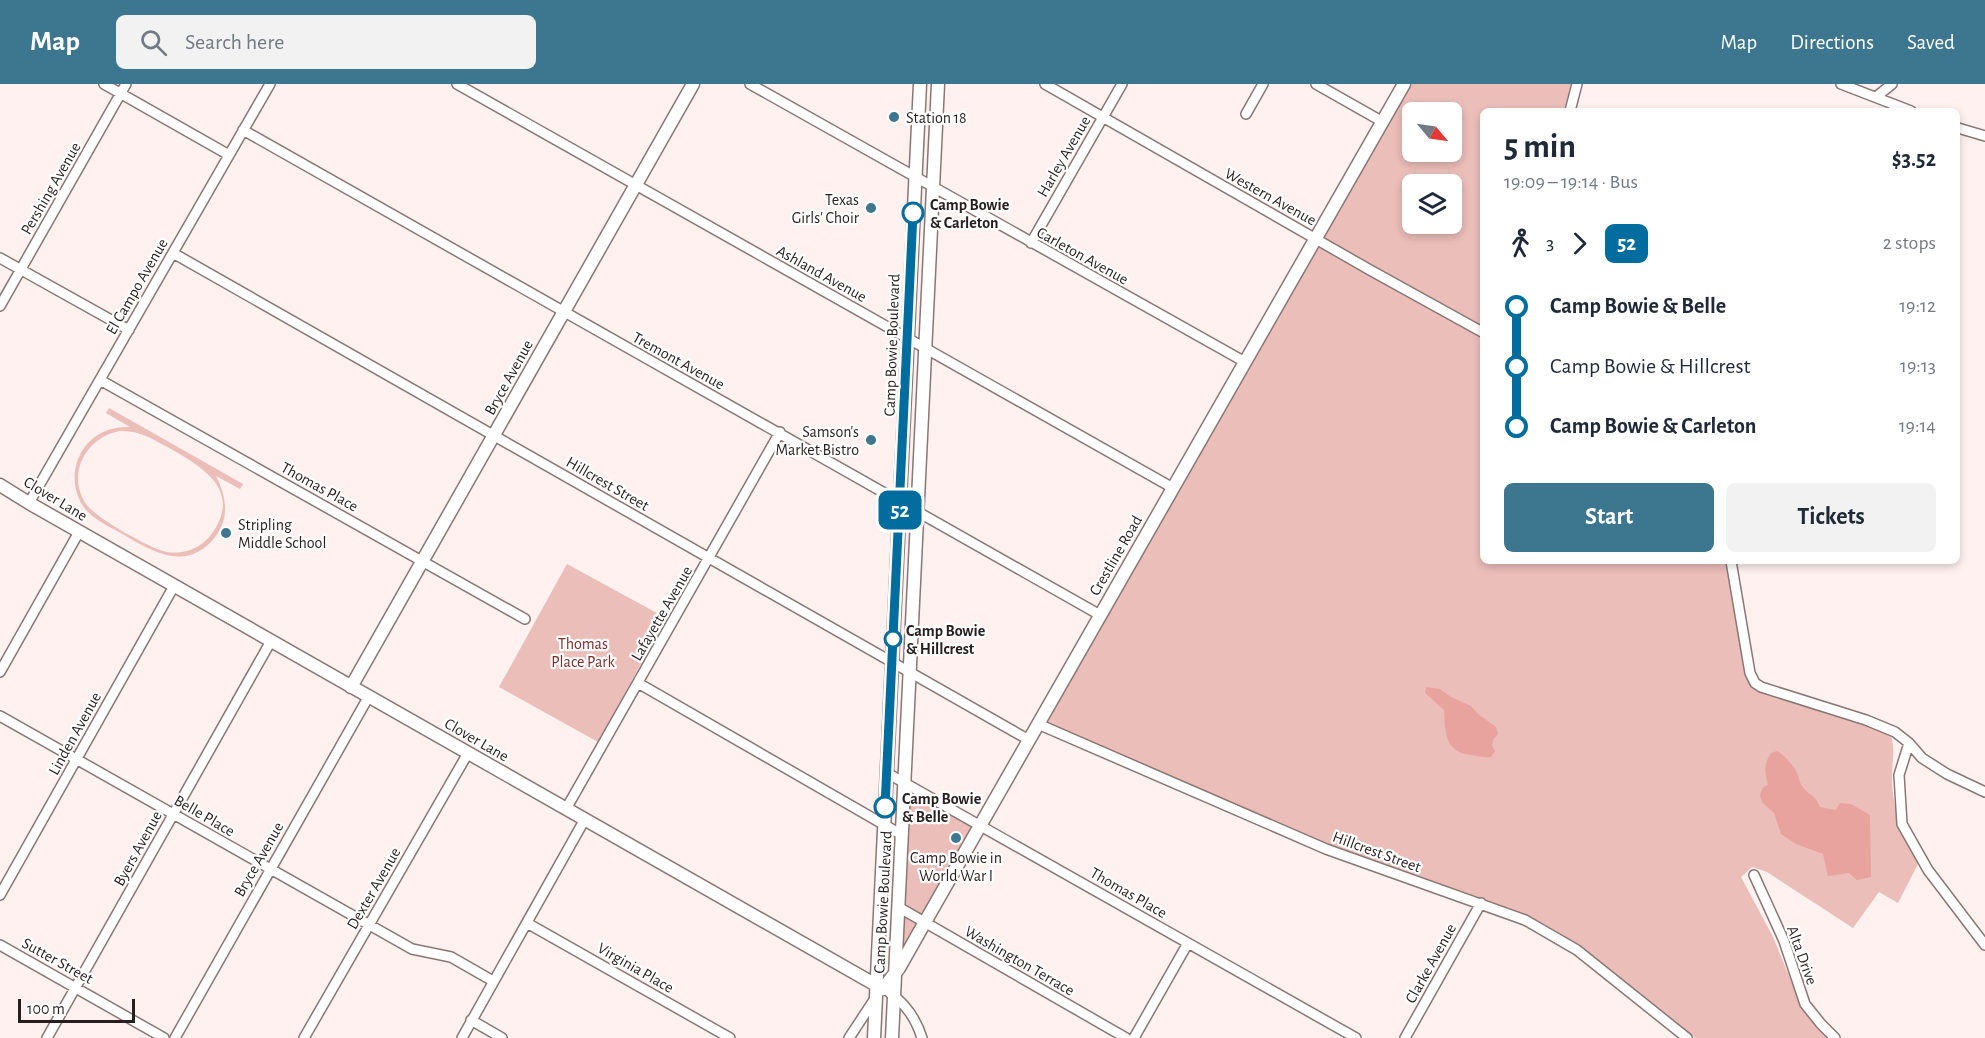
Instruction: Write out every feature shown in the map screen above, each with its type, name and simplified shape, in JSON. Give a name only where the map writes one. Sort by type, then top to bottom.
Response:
[{"type":"street","points":[[104,84],[229,155]]},
{"type":"street","name":"Pershing Avenue","points":[[0,306],[126,84]]},
{"type":"street","name":"El Campo Avenue","points":[[29,503],[270,84]]},
{"type":"street","name":"Ashland Avenue","points":[[457,84],[1173,488]]},
{"type":"street","name":"Bryce Avenue","points":[[351,687],[693,84]]},
{"type":"street","name":"Carleton Avenue","points":[[750,84],[1245,362]]},
{"type":"street","name":"Camp Bowie Boulevard","points":[[874,1038],[920,84]]},
{"type":"street","name":"Camp Bowie Boulevard","points":[[895,1037],[894,996],[938,84]]},
{"type":"street","name":"Western Avenue","points":[[1045,84],[1480,331]]},
{"type":"street","name":"Harley Avenue","points":[[1031,243],[1122,84]]},
{"type":"street","points":[[1246,114],[1263,84]]},
{"type":"street","points":[[1316,84],[1383,122]]},
{"type":"street","name":"Crestline Road","points":[[849,1038],[878,990],[896,972],[926,922],[1404,84]]},
{"type":"street","points":[[1571,108],[1577,84]]},
{"type":"street","points":[[1841,84],[1904,108]]},
{"type":"street","points":[[1876,97],[1892,84]]},
{"type":"street","points":[[918,109],[937,109]]},
{"type":"street","points":[[1960,129],[1985,136]]},
{"type":"street","name":"Tremont Avenue","points":[[243,130],[1100,615]]},
{"type":"street","name":"Hillcrest Street","points":[[173,253],[1029,740]]},
{"type":"street","points":[[0,258],[129,330]]},
{"type":"street","name":"Thomas Place","points":[[100,380],[525,620]]},
{"type":"street","name":"Lafayette Avenue","points":[[566,809],[780,432]]},
{"type":"street","name":"Clover Lane","points":[[0,485],[585,819],[878,990],[894,996],[913,1015],[922,1038]]},
{"type":"street","points":[[0,672],[80,532]]},
{"type":"street","points":[[1732,564],[1752,679],[1761,687],[1866,720],[1894,732],[1909,743],[1922,758],[1947,774],[1985,792]]},
{"type":"street","name":"Linden Avenue","points":[[0,895],[174,586]]},
{"type":"street","name":"Byers Avenue","points":[[47,1038],[271,641]]},
{"type":"street","points":[[638,683],[902,835]]},
{"type":"street","name":"Bryce Avenue","points":[[175,1038],[369,696]]},
{"type":"street","name":"Belle Place","points":[[0,716],[412,949],[451,957],[493,981]]},
{"type":"street","name":"Hillcrest Street","points":[[1038,724],[1326,849],[1526,920],[1576,951],[1687,1038]]},
{"type":"street","points":[[1909,743],[1899,775],[1902,824],[1928,870],[1985,945]]},
{"type":"street","name":"Dexter Avenue","points":[[304,1038],[468,753]]},
{"type":"street","name":"Thomas Place","points":[[887,773],[1356,1038]]},
{"type":"street","points":[[462,1038],[585,819]]},
{"type":"street","name":"Alta Drive","points":[[1754,875],[1784,941],[1805,1004],[1835,1038]]},
{"type":"street","name":"Clarke Avenue","points":[[1405,1038],[1481,903]]},
{"type":"street","name":"Washington Terrace","points":[[900,908],[1126,1038]]},
{"type":"street","name":"Virginia Place","points":[[527,922],[730,1038]]},
{"type":"street","points":[[1134,1038],[1188,943]]},
{"type":"street","name":"Sutter Street","points":[[0,945],[76,986],[164,1038]]},
{"type":"street","points":[[471,1020],[502,1038]]},
{"type":"green space","points":[[1412,84],[1571,84],[1565,108],[1480,108],[1480,564],[1727,564],[1746,674],[1752,685],[1862,723],[1891,736],[1892,783],[1897,815],[1918,864],[1898,903],[1879,892],[1853,928],[1767,872],[1752,867],[1741,877],[1773,937],[1803,1010],[1829,1038],[1695,1038],[1581,946],[1539,921],[1327,844],[1241,809],[1046,722]]},
{"type":"green space","points":[[109,408],[243,484],[240,489],[216,476],[224,498],[225,514],[216,536],[205,548],[193,554],[181,556],[156,552],[99,521],[83,506],[75,485],[80,454],[86,445],[103,432],[130,427],[106,413]],"holes":[[[127,431],[147,436],[194,463],[213,480],[220,490],[223,502],[215,529],[197,547],[179,552],[160,550],[120,530],[86,504],[78,481],[83,458],[98,441],[108,435]]]},
{"type":"green space","name":"Thomas Place Park","points":[[567,564],[666,618],[598,742],[499,687]]},
{"type":"green space","points":[[910,790],[974,827],[902,951]]},
{"type":"shaded area","points":[[1426,687],[1440,689],[1471,706],[1496,727],[1498,734],[1493,740],[1492,746],[1495,751],[1491,757],[1462,753],[1451,746],[1446,734],[1444,710],[1425,693]]},
{"type":"shaded area","points":[[1777,751],[1791,764],[1802,786],[1820,807],[1836,810],[1840,803],[1851,804],[1870,815],[1871,877],[1857,880],[1849,873],[1828,876],[1823,854],[1796,844],[1781,834],[1774,813],[1762,802],[1760,795],[1763,787],[1768,785],[1767,761],[1771,753]]},
{"type":"bus line","name":"52","points":[[885,807],[913,213]]},
{"type":"place","name":"Station 18","points":[[894,117]]},
{"type":"place","name":"Texas Girls' Choir","points":[[871,208]]},
{"type":"place","name":"Camp Bowie & Carleton","points":[[913,213]]},
{"type":"place","name":"Samson's Market Bistro","points":[[871,440]]},
{"type":"place","name":"Stripling Middle School","points":[[226,533]]},
{"type":"place","name":"Camp Bowie & Hillcrest","points":[[893,639]]},
{"type":"place","name":"Camp Bowie & Belle","points":[[885,807]]},
{"type":"place","name":"Camp Bowie in World War I","points":[[956,838]]}]
